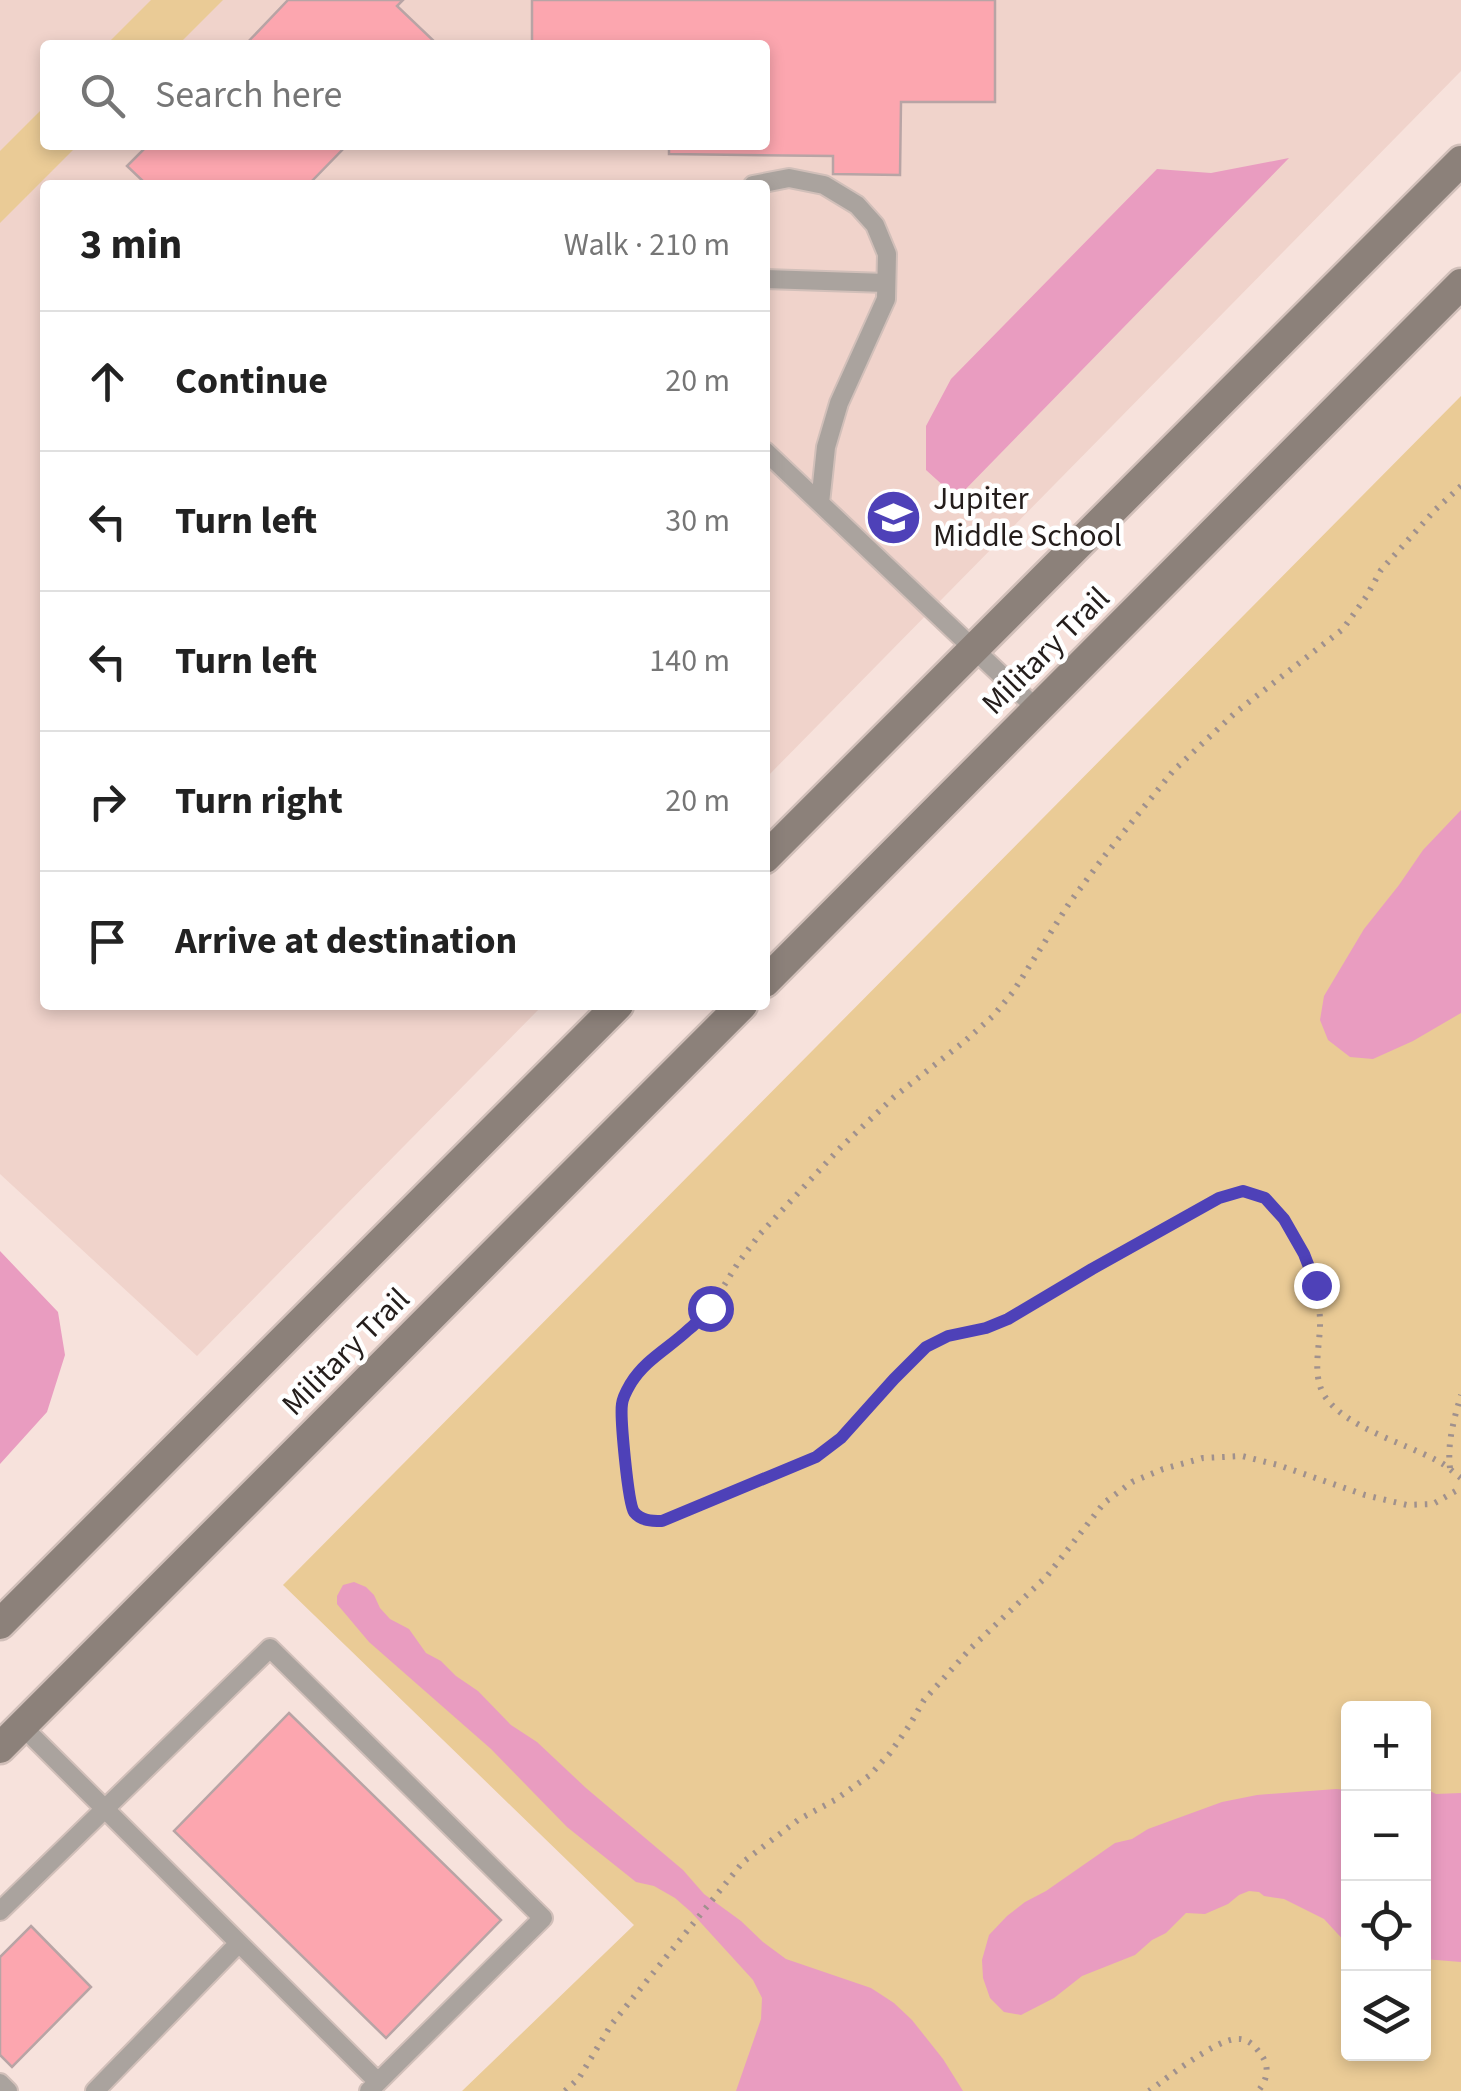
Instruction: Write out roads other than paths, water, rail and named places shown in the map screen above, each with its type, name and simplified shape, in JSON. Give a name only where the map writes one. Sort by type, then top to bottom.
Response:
[{"type":"main road","name":"Military Trail","points":[[770,853],[1461,161]]},
{"type":"main road","name":"Military Trail","points":[[770,977],[1461,284]]},
{"type":"main road","name":"Military Trail","points":[[0,1624],[613,1010]]},
{"type":"main road","name":"Military Trail","points":[[0,1748],[737,1010]]},
{"type":"lane","points":[[770,182],[790,178],[824,185],[857,205],[875,225],[886,254],[886,299],[839,403],[826,447],[820,503]]},
{"type":"lane","points":[[770,279],[886,283]]},
{"type":"lane","points":[[770,457],[1038,708]]},
{"type":"lane","points":[[0,1911],[105,1808],[270,1648],[543,1918],[373,2086],[239,1943],[105,1808],[22,1726]]},
{"type":"lane","points":[[95,2091],[239,1943]]},
{"type":"lane","points":[[0,2083],[8,2091]]},
{"type":"place","name":"Jupiter Middle School","points":[[894,517]]}]
